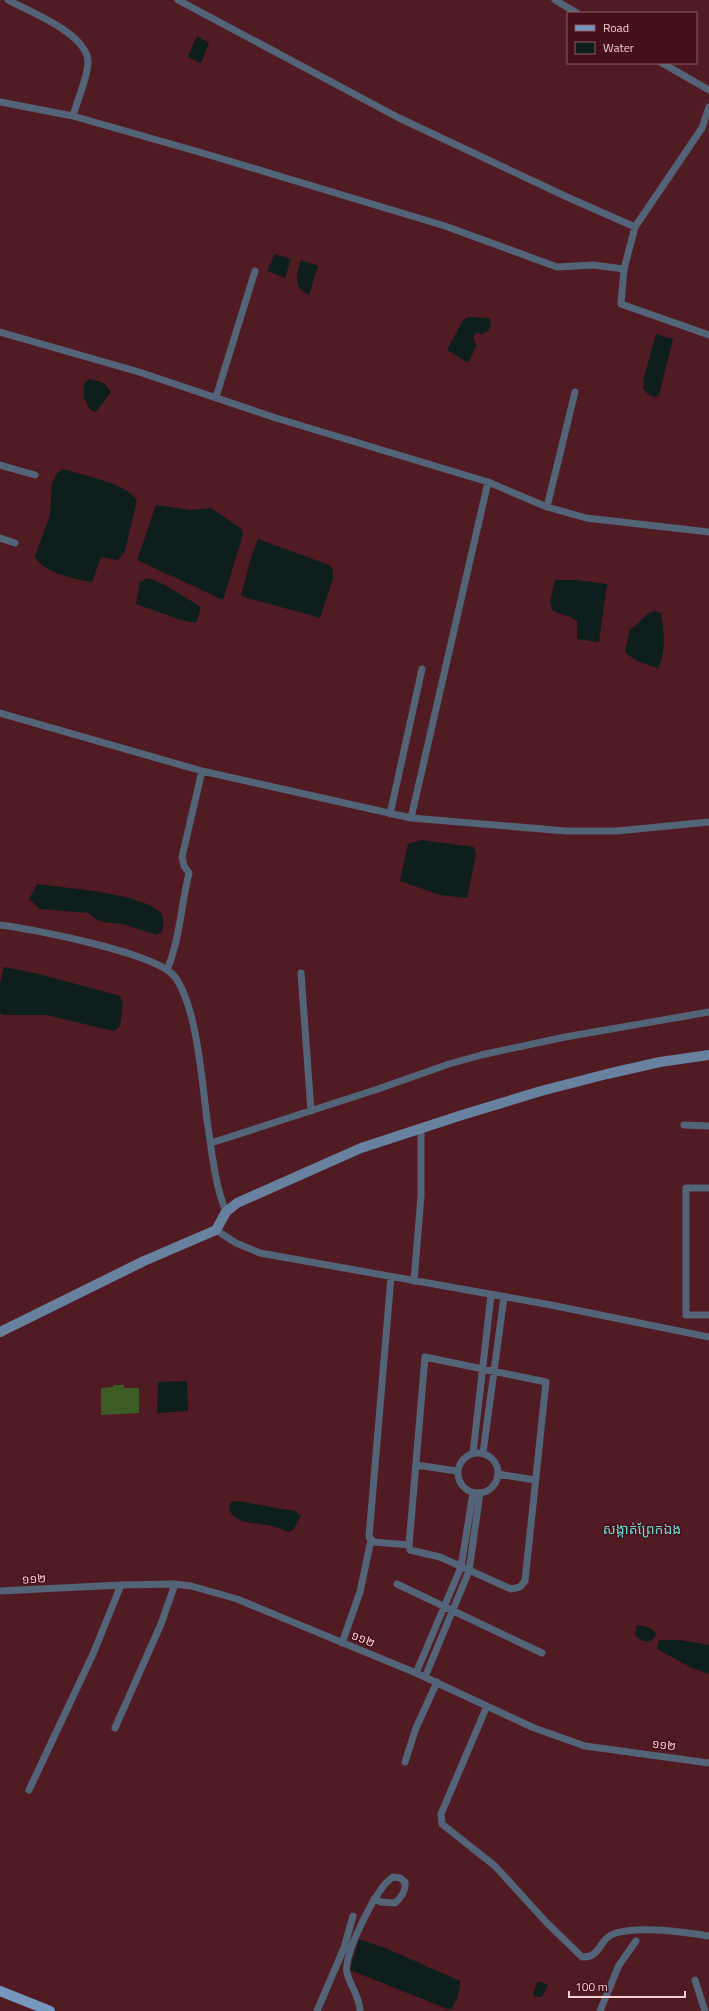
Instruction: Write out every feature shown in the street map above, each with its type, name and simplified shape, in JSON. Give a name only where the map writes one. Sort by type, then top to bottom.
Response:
[{"type":"main road","points":[[0,1991],[50,2011]]},
{"type":"street","points":[[8,0],[69,33],[87,53],[88,65],[73,116]]},
{"type":"street","points":[[178,0],[399,118],[567,197],[636,227]]},
{"type":"street","points":[[555,0],[575,12]]},
{"type":"street","points":[[664,64],[709,90]]},
{"type":"street","points":[[0,102],[73,116],[206,154],[445,226],[557,267],[593,265],[624,269]]},
{"type":"street","points":[[709,108],[702,128],[636,227],[624,269],[621,304],[709,335]]},
{"type":"street","points":[[216,397],[255,271]]},
{"type":"street","points":[[0,332],[139,372],[276,418],[488,482],[547,507],[586,518],[709,532]]},
{"type":"street","points":[[547,507],[575,392]]},
{"type":"street","points":[[0,465],[35,475]]},
{"type":"street","points":[[411,818],[488,482]]},
{"type":"street","points":[[0,538],[15,543]]},
{"type":"street","points":[[390,814],[422,669]]},
{"type":"street","points":[[0,713],[202,771],[411,818],[566,831],[617,831],[709,822]]},
{"type":"street","points":[[168,970],[178,935],[180,914],[189,873],[184,866],[182,857],[202,771]]},
{"type":"street","points":[[0,925],[72,938],[145,960],[168,970],[174,976],[184,992],[189,1007],[200,1065],[216,1182],[226,1212]]},
{"type":"street","points":[[301,973],[311,1111]]},
{"type":"street","points":[[211,1143],[449,1064],[481,1055],[564,1037],[709,1012]]},
{"type":"street","points":[[0,1332],[114,1276],[216,1230],[226,1212],[243,1200],[361,1148],[548,1089],[660,1062],[709,1055]]},
{"type":"street","points":[[684,1125],[709,1126]]},
{"type":"street","points":[[414,1281],[421,1196],[421,1128]]},
{"type":"street","points":[[709,1188],[686,1188],[686,1315],[709,1316]]},
{"type":"street","points":[[216,1230],[236,1243],[260,1253],[504,1297],[709,1337]]},
{"type":"street","points":[[342,1643],[360,1592],[371,1540],[369,1537],[391,1277]]},
{"type":"street","points":[[473,1453],[491,1295]]},
{"type":"street","points":[[483,1453],[504,1297]]},
{"type":"street","points":[[371,1540],[409,1545],[414,1551],[440,1557],[511,1589],[520,1587],[525,1581],[546,1382],[494,1370],[425,1357],[409,1545]]},
{"type":"street","points":[[473,1453],[483,1453],[494,1461],[498,1474],[493,1487],[477,1493],[463,1487],[460,1483],[457,1471],[461,1460],[473,1453]]},
{"type":"street","points":[[416,1465],[457,1471]]},
{"type":"street","points":[[498,1474],[535,1480]]},
{"type":"street","points":[[416,1673],[461,1567],[477,1493]]},
{"type":"street","points":[[425,1677],[469,1571],[477,1493]]},
{"type":"street","points":[[115,1728],[161,1624],[174,1584]]},
{"type":"street","name":"១១២","points":[[0,1591],[121,1585],[174,1584],[191,1586],[237,1599],[437,1682],[534,1728],[585,1746],[709,1763]]},
{"type":"street","points":[[398,1584],[542,1653]]},
{"type":"street","points":[[29,1790],[93,1654],[121,1585]]},
{"type":"street","points":[[405,1762],[416,1728],[437,1682]]},
{"type":"street","points":[[487,1706],[441,1814],[442,1824],[495,1866],[546,1922],[582,1957],[590,1957],[596,1954],[600,1945],[615,1933],[674,1930],[709,1936]]},
{"type":"street","points":[[360,2011],[358,1998],[347,1972],[347,1959],[374,1899],[383,1886],[393,1877],[400,1878],[405,1882],[405,1887],[399,1900],[395,1903],[381,1902],[374,1899]]},
{"type":"street","points":[[317,2011],[344,1948],[353,1916]]},
{"type":"street","points":[[600,2011],[619,1965],[636,1941]]},
{"type":"street","points":[[695,1980],[705,2011]]},
{"type":"green space","points":[[114,1385],[124,1385],[124,1388],[139,1388],[139,1413],[101,1415],[101,1388],[113,1387]]},
{"type":"water","points":[[197,36],[209,43],[201,63],[188,57]]},
{"type":"water","points":[[275,254],[291,259],[285,278],[267,271]]},
{"type":"water","points":[[301,260],[318,266],[309,295],[300,289],[298,285],[297,275]]},
{"type":"water","points":[[468,317],[490,318],[491,324],[488,331],[482,334],[476,333],[474,335],[474,341],[477,345],[468,363],[447,350],[463,320]]},
{"type":"water","points":[[656,334],[673,339],[659,395],[655,397],[648,394],[643,389],[644,377]]},
{"type":"water","points":[[89,379],[99,381],[111,392],[96,412],[90,410],[84,398],[84,384]]},
{"type":"water","points":[[63,469],[113,484],[131,494],[137,500],[125,551],[118,560],[101,557],[92,582],[51,571],[38,562],[35,556],[50,515],[52,483],[57,473]]},
{"type":"water","points":[[156,505],[191,510],[211,508],[242,529],[243,535],[223,600],[137,560]]},
{"type":"water","points":[[258,539],[329,565],[333,570],[333,579],[320,618],[241,596],[251,557]]},
{"type":"water","points":[[148,578],[165,585],[201,607],[196,623],[181,620],[136,604],[140,582]]},
{"type":"water","points":[[555,580],[576,580],[607,584],[599,642],[577,639],[577,621],[572,617],[552,610],[550,601]]},
{"type":"water","points":[[655,611],[661,613],[664,633],[663,654],[659,667],[657,668],[635,660],[625,652],[630,629],[633,628],[646,615]]},
{"type":"water","points":[[421,840],[474,847],[476,855],[467,898],[440,895],[400,881],[408,844]]},
{"type":"water","points":[[37,884],[102,892],[136,900],[150,906],[162,914],[162,932],[156,935],[126,925],[98,920],[89,913],[40,909],[29,899]]},
{"type":"water","points":[[4,967],[39,974],[120,996],[123,1004],[120,1026],[114,1031],[46,1015],[2,1015],[0,1013],[0,983]]},
{"type":"water","points":[[187,1381],[188,1411],[157,1413],[158,1382]]},
{"type":"water","points":[[237,1501],[295,1511],[301,1516],[293,1530],[288,1532],[272,1526],[241,1521],[229,1510],[231,1502]]},
{"type":"water","points":[[637,1625],[650,1628],[656,1634],[654,1638],[646,1642],[637,1637],[635,1634]]},
{"type":"water","points":[[659,1640],[680,1640],[709,1645],[709,1674],[690,1667],[657,1649]]},
{"type":"water","points":[[359,1939],[385,1948],[460,1981],[458,1996],[455,2004],[450,2010],[350,1970]]},
{"type":"water","points":[[538,1981],[548,1985],[542,1997],[534,1996],[533,1993]]},
{"type":"district","name":"សង្កាត់ព្រែកឯង","points":[[642,1529]]}]
